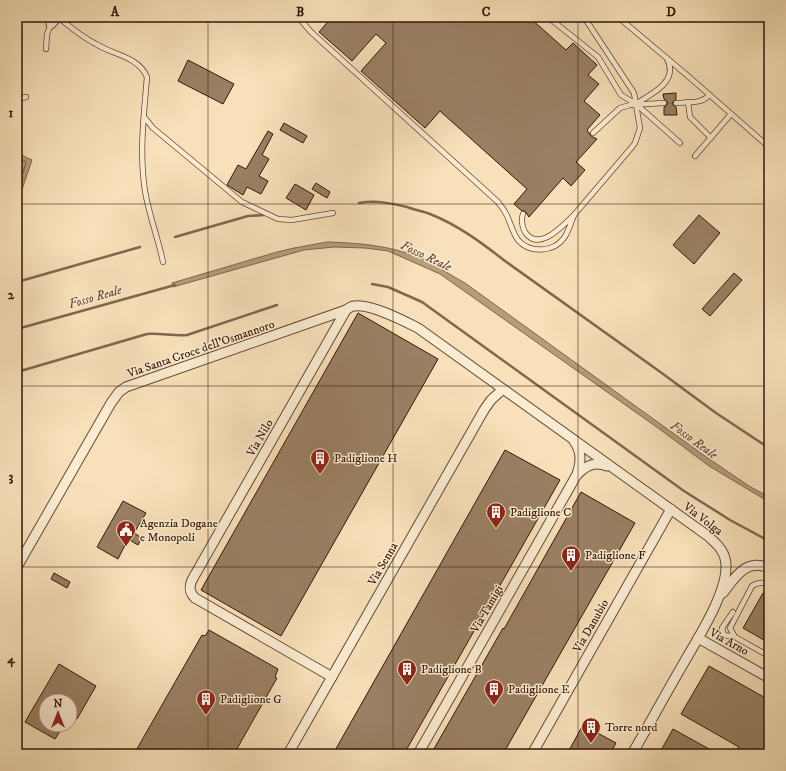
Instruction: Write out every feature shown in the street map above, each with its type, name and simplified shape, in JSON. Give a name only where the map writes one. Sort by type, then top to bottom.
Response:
[{"type":"street","points":[[346,310],[354,306],[361,306],[400,319],[418,328],[503,389]]},
{"type":"street","name":"Via Santa Croce dell'Osmannoro","points":[[17,567],[111,403],[119,392],[126,387],[346,310]]},
{"type":"street","name":"Via Nilo","points":[[332,677],[192,595],[190,592],[191,584],[346,310]]},
{"type":"street","name":"Via Volga","points":[[503,389],[708,536],[723,552],[726,571],[719,599],[632,754]]},
{"type":"street","name":"Via Senna","points":[[288,754],[484,410],[491,400],[503,389]]},
{"type":"street","name":"Via Tamigi","points":[[418,754],[576,476],[580,467],[580,454],[579,449],[572,438]]},
{"type":"street","name":"Via Tamigi","points":[[576,476],[583,469],[594,464],[614,468]]},
{"type":"street","name":"Via Danubio","points":[[532,754],[671,509]]},
{"type":"street","points":[[719,599],[740,571],[751,565],[769,568]]},
{"type":"street","name":"Via Arno","points":[[698,638],[769,678]]},
{"type":"lane","points":[[298,17],[311,32],[498,202],[505,211],[514,234],[525,246],[538,250],[554,247],[564,238],[574,215]]},
{"type":"lane","points":[[548,17],[598,57],[621,95],[636,104],[680,144]]},
{"type":"lane","points":[[523,214],[521,219],[524,231],[529,236],[537,239],[553,235],[574,215],[635,143],[640,128],[634,93],[631,87],[584,17]]},
{"type":"lane","points":[[618,17],[663,54],[769,147]]},
{"type":"lane","points":[[46,49],[47,34],[55,19],[97,46],[134,62],[144,70],[147,77],[142,145],[145,192],[163,262]]},
{"type":"lane","points":[[636,104],[660,88],[670,75],[670,64],[663,54]]},
{"type":"lane","points":[[676,103],[704,100],[709,95]]},
{"type":"lane","points":[[17,99],[26,97]]},
{"type":"lane","points":[[688,102],[690,117],[712,138]]},
{"type":"lane","points":[[593,134],[616,111],[626,106],[636,104],[664,103]]},
{"type":"lane","points":[[695,156],[731,114]]},
{"type":"lane","points":[[144,117],[153,128],[242,202],[278,219],[292,220],[333,213]]},
{"type":"lane","points":[[733,635],[730,628],[750,588],[758,583],[764,582],[769,584]]},
{"type":"lane","points":[[733,612],[722,628],[724,635],[733,635],[769,656]]},
{"type":"water","points":[[17,153],[32,160],[17,204]]},
{"type":"water","points":[[327,242],[365,244],[389,248],[426,260],[465,283],[702,454],[749,486],[769,497],[769,502],[709,466],[658,428],[440,274],[388,251],[365,248],[334,247],[304,250],[173,287],[172,283],[277,252]]},
{"type":"building","points":[[332,17],[529,17],[566,50],[573,43],[597,65],[588,75],[599,84],[584,101],[600,115],[587,130],[591,136],[597,139],[576,162],[585,170],[571,186],[563,178],[529,217],[525,211],[522,211],[514,204],[527,189],[440,111],[425,128],[361,71],[386,43],[376,34],[352,61],[319,32]]},
{"type":"building","points":[[188,60],[234,84],[223,104],[178,81]]},
{"type":"building","points":[[676,93],[676,99],[672,103],[676,107],[677,115],[664,115],[664,107],[668,103],[664,99],[663,94]]},
{"type":"building","points":[[284,123],[307,136],[303,143],[280,130]]},
{"type":"building","points":[[268,131],[273,134],[262,155],[269,159],[259,176],[268,181],[261,194],[247,187],[243,195],[227,185],[238,165],[246,169]]},
{"type":"building","points":[[316,183],[330,192],[327,198],[312,189]]},
{"type":"building","points":[[295,184],[314,195],[306,210],[286,198]]},
{"type":"building","points":[[699,215],[720,233],[694,264],[673,245]]},
{"type":"building","points":[[734,273],[742,280],[710,316],[702,309]]},
{"type":"building","name":"Padiglione H","points":[[358,313],[438,359],[281,636],[201,590]]},
{"type":"building","points":[[505,450],[560,480],[404,754],[333,754]]},
{"type":"building","points":[[581,492],[635,523],[503,754],[431,754],[503,628],[504,629]]},
{"type":"building","points":[[123,501],[146,513],[134,533],[142,538],[138,545],[128,539],[118,559],[97,547]]},
{"type":"building","points":[[54,573],[70,582],[67,588],[51,579]]},
{"type":"building","points":[[763,593],[769,596],[769,643],[743,628]]},
{"type":"building","name":"Padiglione G","points":[[209,630],[278,669],[275,677],[277,678],[234,754],[134,754],[202,635],[205,636]]},
{"type":"building","points":[[59,664],[96,686],[78,717],[78,693],[42,693]]},
{"type":"building","points":[[709,666],[769,700],[769,754],[735,754],[739,747],[681,714]]},
{"type":"building","points":[[38,700],[38,729],[25,722]]},
{"type":"building","points":[[583,725],[616,743],[610,754],[567,754]]},
{"type":"building","points":[[673,729],[718,754],[659,754]]},
{"type":"building","points":[[44,733],[59,733],[55,739]]},
{"type":"waterway","points":[[359,203],[383,202],[407,207],[440,218],[460,229],[479,241],[716,413],[769,448]]},
{"type":"waterway","points":[[175,237],[248,216],[264,215]]},
{"type":"waterway","points":[[17,282],[140,247]]},
{"type":"waterway","points":[[372,284],[388,287],[422,302],[684,491],[730,520],[769,541]]},
{"type":"waterway","name":"Fosso Reale","points":[[17,329],[175,285]]},
{"type":"waterway","points":[[17,372],[147,334],[187,335],[277,305]]},
{"type":"place","name":"Padiglione H","points":[[320,475]]},
{"type":"place","name":"Padiglione C","points":[[496,529]]},
{"type":"place","name":"Agenzia Dogane e Monopoli","points":[[126,547]]},
{"type":"place","name":"Padiglione F","points":[[571,572]]},
{"type":"place","name":"Padiglione B","points":[[407,686]]},
{"type":"place","name":"Padiglione E","points":[[494,706]]},
{"type":"place","name":"Padiglione G","points":[[206,716]]},
{"type":"place","name":"Torre nord","points":[[591,744]]}]
